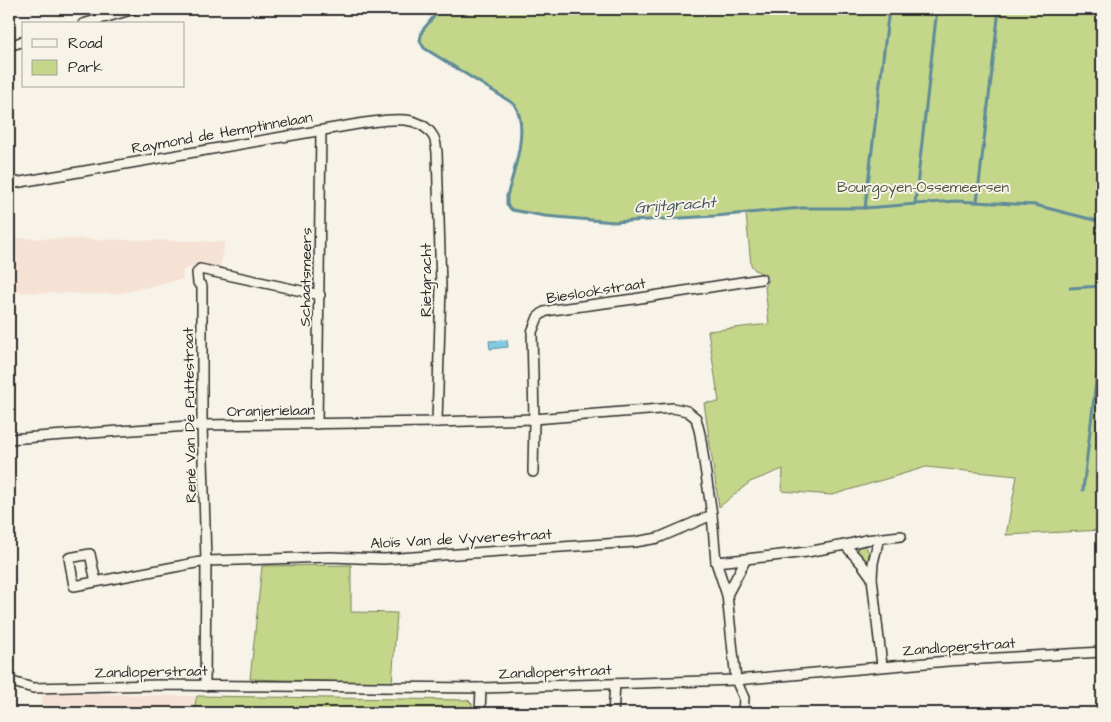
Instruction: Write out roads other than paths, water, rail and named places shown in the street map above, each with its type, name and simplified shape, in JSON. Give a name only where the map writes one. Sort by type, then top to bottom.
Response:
[{"type":"street","points":[[91,22],[134,9]]},
{"type":"street","points":[[9,46],[22,42]]},
{"type":"street","name":"Raymond de Hemptinnelaan","points":[[9,184],[388,120],[416,122],[426,128],[434,137]]},
{"type":"street","name":"Schaatsmeers","points":[[317,424],[321,130]]},
{"type":"street","name":"Rietgracht","points":[[434,137],[437,152],[439,189],[441,286],[437,422]]},
{"type":"street","name":"René Van De Puttestraat","points":[[205,686],[206,561],[202,425],[202,286],[198,283],[197,278],[200,269],[320,295]]},
{"type":"street","name":"Bieslookstraat","points":[[534,419],[532,332],[538,317],[544,312],[761,279]]},
{"type":"street","name":"Oranjerielaan","points":[[9,439],[202,425],[534,419],[673,408],[686,410],[696,418],[712,515]]},
{"type":"street","points":[[533,472],[534,419]]},
{"type":"street","points":[[712,515],[716,562],[727,595],[736,680],[744,698],[743,713]]},
{"type":"street","name":"Aloïs Van de Vyverestraat","points":[[96,582],[206,561],[330,558],[384,559],[635,542],[658,538],[712,515]]},
{"type":"street","points":[[716,562],[807,552],[879,538],[901,536]]},
{"type":"street","points":[[879,538],[873,563],[872,578],[882,666]]},
{"type":"street","points":[[845,545],[872,578]]},
{"type":"street","points":[[727,595],[746,559]]},
{"type":"street","name":"Zandloperstraat","points":[[9,681],[33,688],[157,685],[481,688],[736,680],[882,666],[1102,652]]},
{"type":"street","points":[[613,713],[615,684]]},
{"type":"street","points":[[480,713],[481,688]]},
{"type":"water","points":[[507,340],[508,347],[490,349],[489,341]]},
{"type":"waterway","name":"Grijtgracht","points":[[440,9],[422,31],[420,41],[424,48],[514,104],[519,113],[521,136],[517,162],[507,196],[507,205],[512,210],[545,216],[614,222],[715,216],[802,208],[865,208],[955,201],[1035,205],[1102,222]]},
{"type":"waterway","points":[[865,208],[889,9]]},
{"type":"waterway","points":[[915,204],[937,9]]},
{"type":"waterway","points":[[977,202],[999,9]]},
{"type":"waterway","points":[[1070,288],[1102,286]]},
{"type":"waterway","points":[[1083,490],[1102,331]]},
{"type":"park label","name":"Bourgoyen-Ossemeersen","points":[[923,187]]}]
